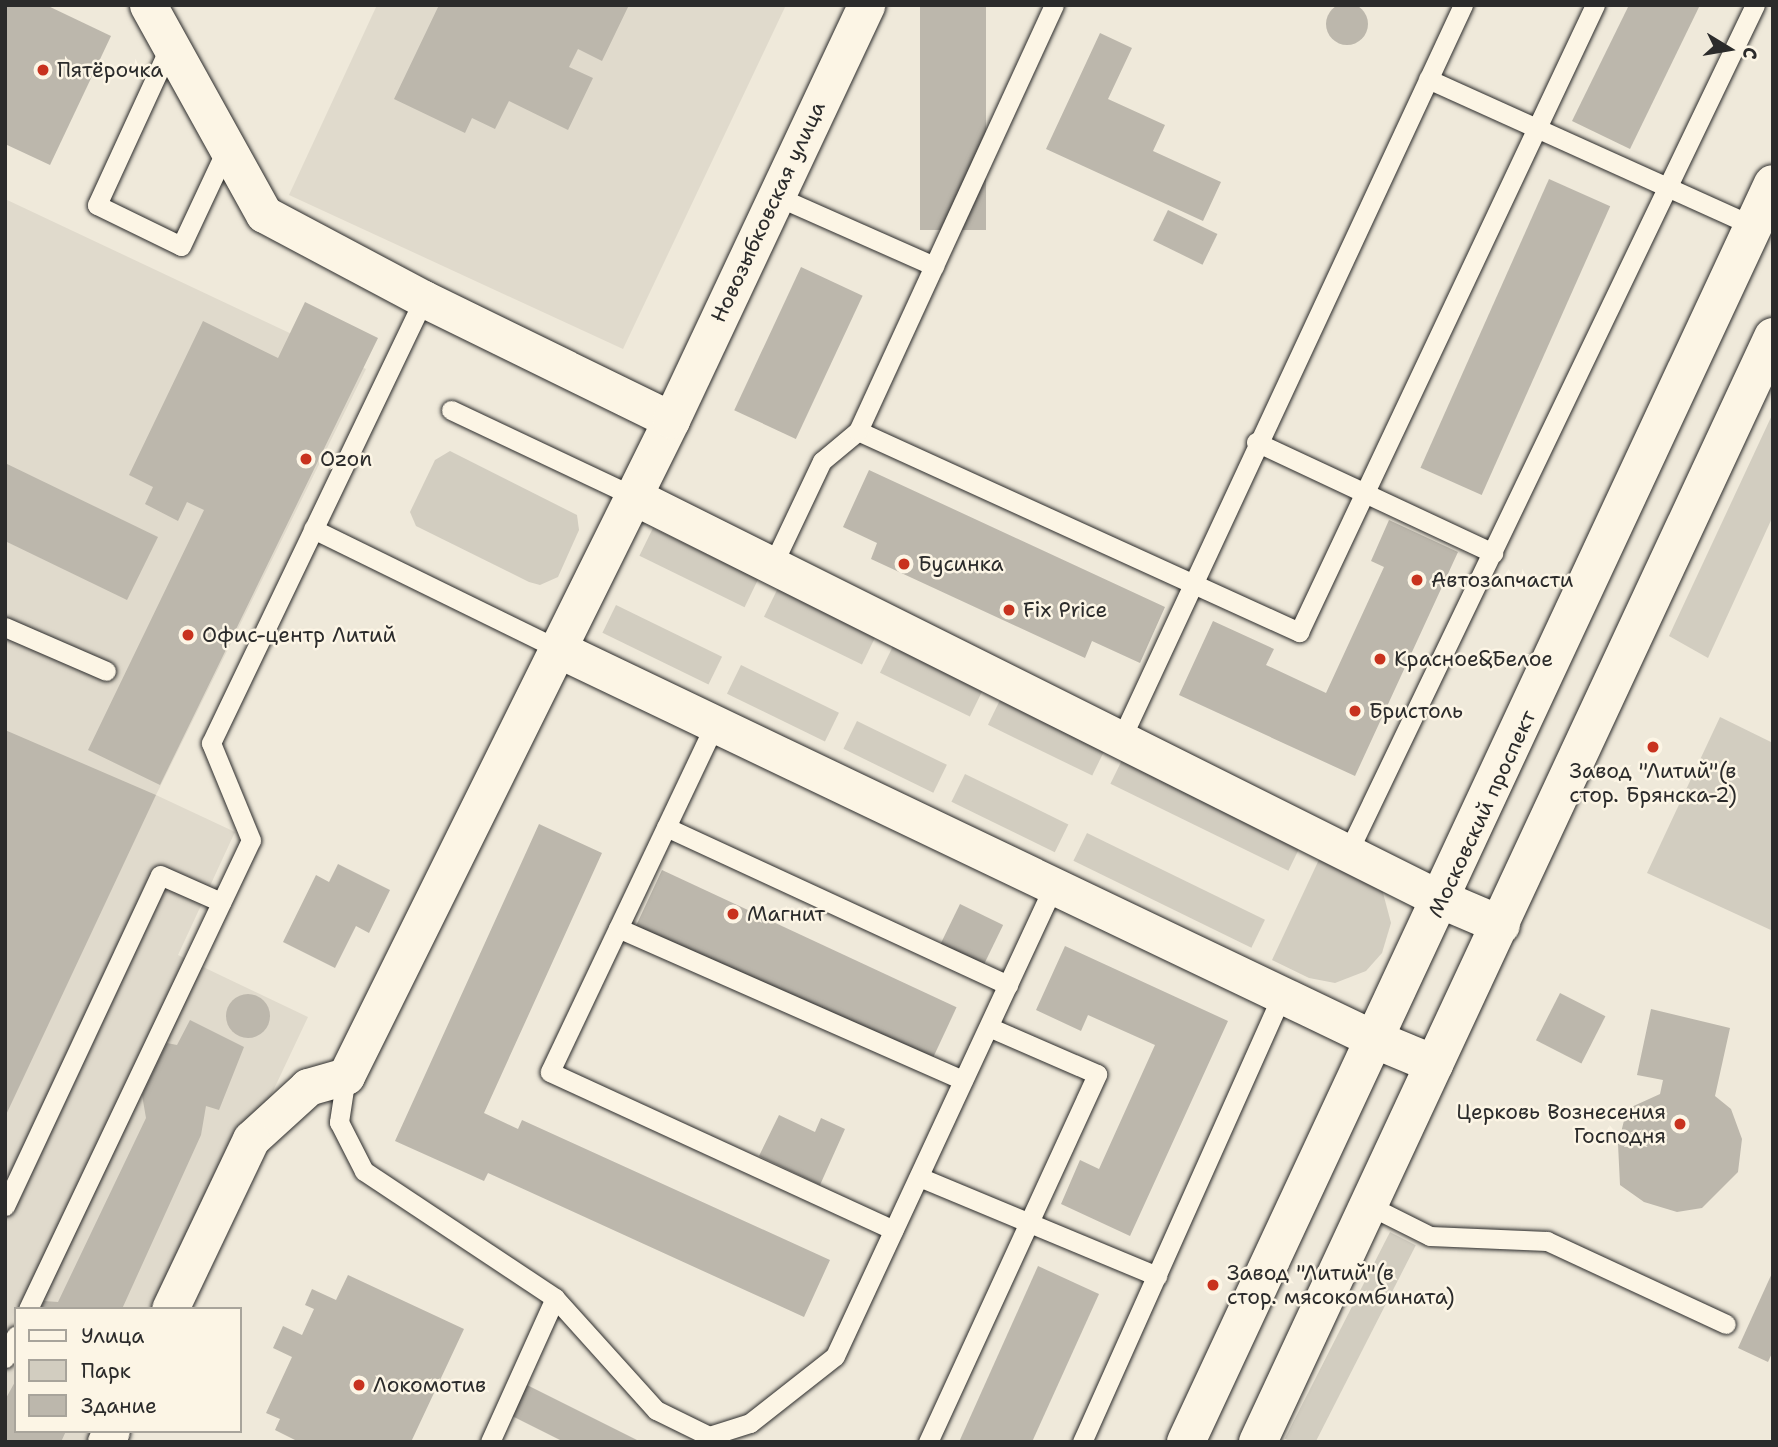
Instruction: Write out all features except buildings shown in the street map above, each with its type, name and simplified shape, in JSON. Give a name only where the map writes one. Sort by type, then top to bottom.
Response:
[{"type":"main road","name":"Московский проспект","points":[[1186,1442],[1442,901],[1773,184]]},
{"type":"main road","points":[[1258,1442],[1773,337]]},
{"type":"main road","points":[[1442,901],[1501,925]]},
{"type":"main road","points":[[1376,1040],[1434,1064]]},
{"type":"street","points":[[148,5],[264,214],[424,299],[671,419]]},
{"type":"street","name":"Новозыбковская улица","points":[[346,1076],[671,419],[866,5]]},
{"type":"street","points":[[633,496],[1349,850],[1442,901]]},
{"type":"street","points":[[558,649],[1283,992],[1376,1040]]},
{"type":"street","points":[[171,1307],[251,1139],[308,1087],[346,1076]]},
{"type":"lane","points":[[774,564],[822,461],[858,431],[1054,5]]},
{"type":"lane","points":[[1121,739],[1256,442],[1463,5]]},
{"type":"lane","points":[[858,431],[1299,632],[1595,5]]},
{"type":"lane","points":[[1349,850],[1755,5]]},
{"type":"lane","points":[[170,46],[97,205],[181,246],[227,148]]},
{"type":"lane","points":[[1428,79],[1753,226]]},
{"type":"lane","points":[[776,196],[934,266]]},
{"type":"lane","points":[[29,1307],[251,840],[211,743],[424,299]]},
{"type":"lane","points":[[451,410],[633,496]]},
{"type":"lane","points":[[1256,442],[1493,553]]},
{"type":"lane","points":[[313,529],[558,649]]},
{"type":"lane","points":[[5,627],[106,671]]},
{"type":"lane","points":[[715,724],[550,1072],[893,1230]]},
{"type":"lane","points":[[666,827],[1008,985]]},
{"type":"lane","points":[[5,1206],[160,875],[221,902]]},
{"type":"lane","points":[[346,1076],[340,1122],[364,1171],[555,1298],[656,1410],[709,1436],[750,1423],[835,1356],[1054,885]]},
{"type":"lane","points":[[618,928],[963,1080]]},
{"type":"lane","points":[[1082,1442],[1283,992]]},
{"type":"lane","points":[[928,1442],[1097,1074],[989,1027]]},
{"type":"lane","points":[[919,1177],[1157,1276]]},
{"type":"lane","points":[[1370,1206],[1430,1236],[1547,1241],[1726,1324]]},
{"type":"lane","points":[[490,1442],[555,1298]]},
{"type":"lane","points":[[5,1358],[14,1339]]},
{"type":"shaded area","points":[[377,5],[786,5],[623,349],[289,195]]},
{"type":"shaded area","points":[[5,199],[366,369],[156,795],[235,832],[178,955],[308,1017],[171,1307],[14,1307],[14,1433],[110,1433],[106,1442],[5,1442]]},
{"type":"green space","points":[[1773,413],[1773,516],[1708,658],[1669,636]]},
{"type":"green space","points":[[450,451],[577,515],[579,530],[558,577],[540,585],[529,582],[416,526],[410,512],[435,460]]},
{"type":"green space","points":[[653,528],[758,579],[745,607],[639,556]]},
{"type":"green space","points":[[778,588],[876,636],[862,665],[764,617]]},
{"type":"green space","points":[[616,605],[722,657],[708,685],[602,633]]},
{"type":"green space","points":[[894,644],[984,688],[970,717],[880,673]]},
{"type":"green space","points":[[741,665],[839,713],[825,742],[727,694]]},
{"type":"green space","points":[[1002,696],[1106,747],[1092,776],[988,725]]},
{"type":"green space","points":[[1720,717],[1773,743],[1773,931],[1647,873]]},
{"type":"green space","points":[[857,721],[947,765],[933,793],[843,749]]},
{"type":"green space","points":[[1124,756],[1302,843],[1288,871],[1110,784]]},
{"type":"green space","points":[[965,774],[1068,824],[1055,852],[951,802]]},
{"type":"green space","points":[[1087,833],[1265,920],[1251,948],[1073,861]]},
{"type":"green space","points":[[1323,851],[1382,889],[1391,923],[1382,953],[1366,971],[1335,983],[1309,978],[1272,960]]},
{"type":"green space","points":[[1390,1232],[1416,1245],[1316,1442],[1291,1442],[1285,1439]]},
{"type":"place","name":"Пятёрочка","points":[[43,70]]},
{"type":"place","name":"Ozon","points":[[306,459]]},
{"type":"place","name":"Бусинка","points":[[904,564]]},
{"type":"place","name":"Автозапчасти","points":[[1417,580]]},
{"type":"place","name":"Fix Price","points":[[1009,610]]},
{"type":"place","name":"Офис-центр Литий","points":[[188,635]]},
{"type":"place","name":"Красное&Белое","points":[[1380,659]]},
{"type":"place","name":"Бристоль","points":[[1355,711]]},
{"type":"place","name":"Завод \"Литий\"(в стор. Брянска-2)","points":[[1653,747]]},
{"type":"place","name":"Магнит","points":[[733,914]]},
{"type":"place","name":"Церковь Вознесения Господня","points":[[1680,1124]]},
{"type":"place","name":"Завод \"Литий\"(в стор. мясокомбината)","points":[[1213,1285]]},
{"type":"place","name":"Локомотив","points":[[359,1385]]}]
